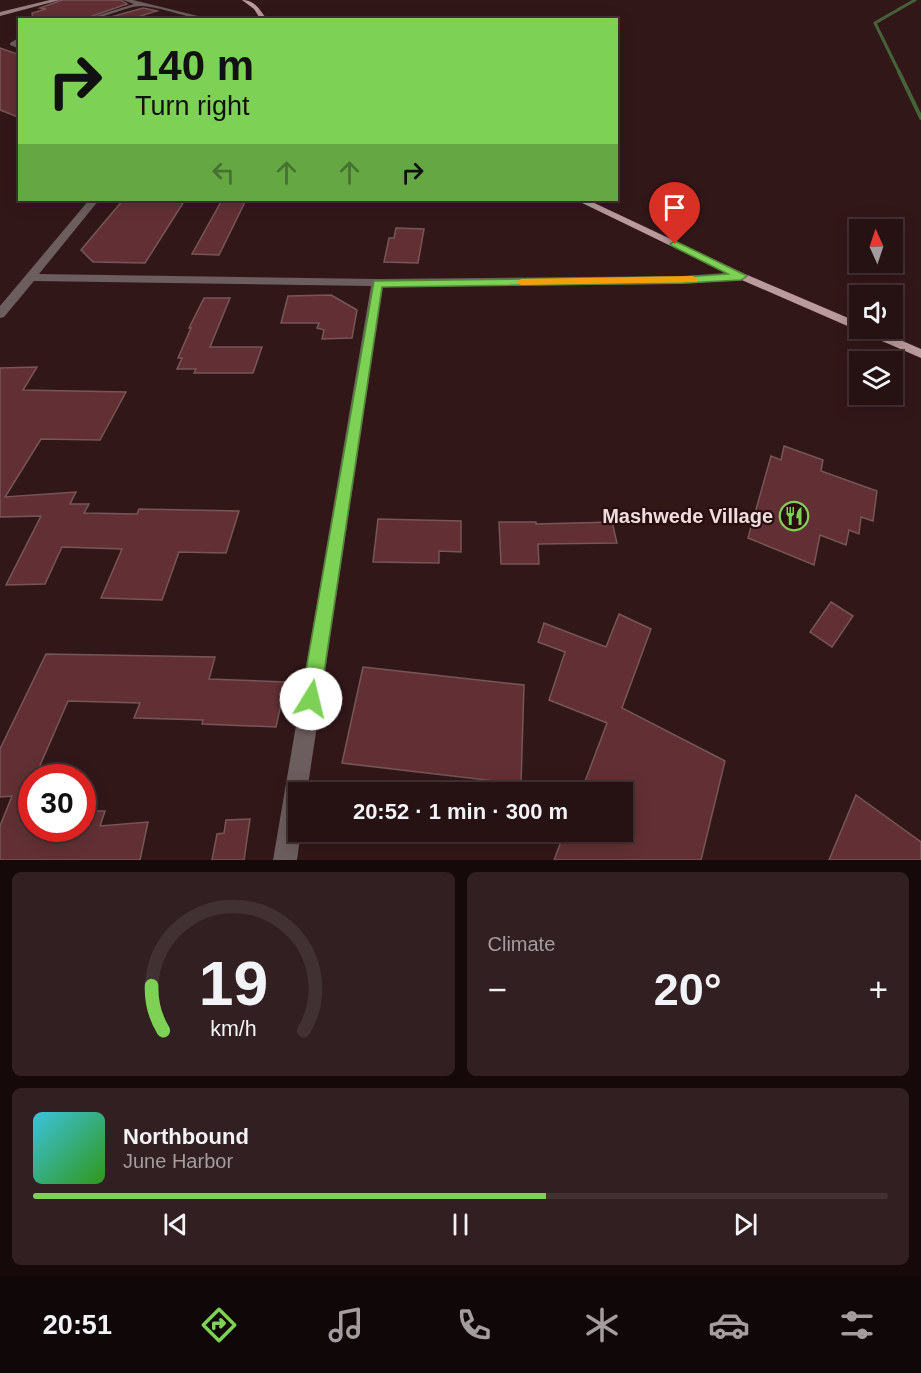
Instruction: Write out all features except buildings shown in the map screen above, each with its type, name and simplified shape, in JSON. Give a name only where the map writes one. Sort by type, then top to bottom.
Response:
[{"type":"main road","points":[[245,0],[256,8],[263,18]]},
{"type":"main road","points":[[255,0],[256,8]]},
{"type":"main road","points":[[583,201],[741,276],[849,323]]},
{"type":"main road","points":[[886,339],[921,354]]},
{"type":"street","points":[[0,15],[57,0]]},
{"type":"street","points":[[126,0],[200,18]]},
{"type":"street","points":[[93,18],[140,4]]},
{"type":"street","points":[[183,18],[189,16]]},
{"type":"street","points":[[0,314],[93,201]]},
{"type":"street","points":[[31,277],[378,284],[683,280],[741,276]]},
{"type":"street","points":[[285,860],[378,284]]},
{"type":"waterway","points":[[900,74],[875,23],[915,0]]},
{"type":"waterway","points":[[899,72],[921,118]]},
{"type":"slow traffic","points":[[521,282],[693,279]]},
{"type":"place","name":"Mashwede Village","points":[[794,516]]},
{"type":"route","points":[[311,699],[378,284],[683,280],[741,276],[675,244]]}]
